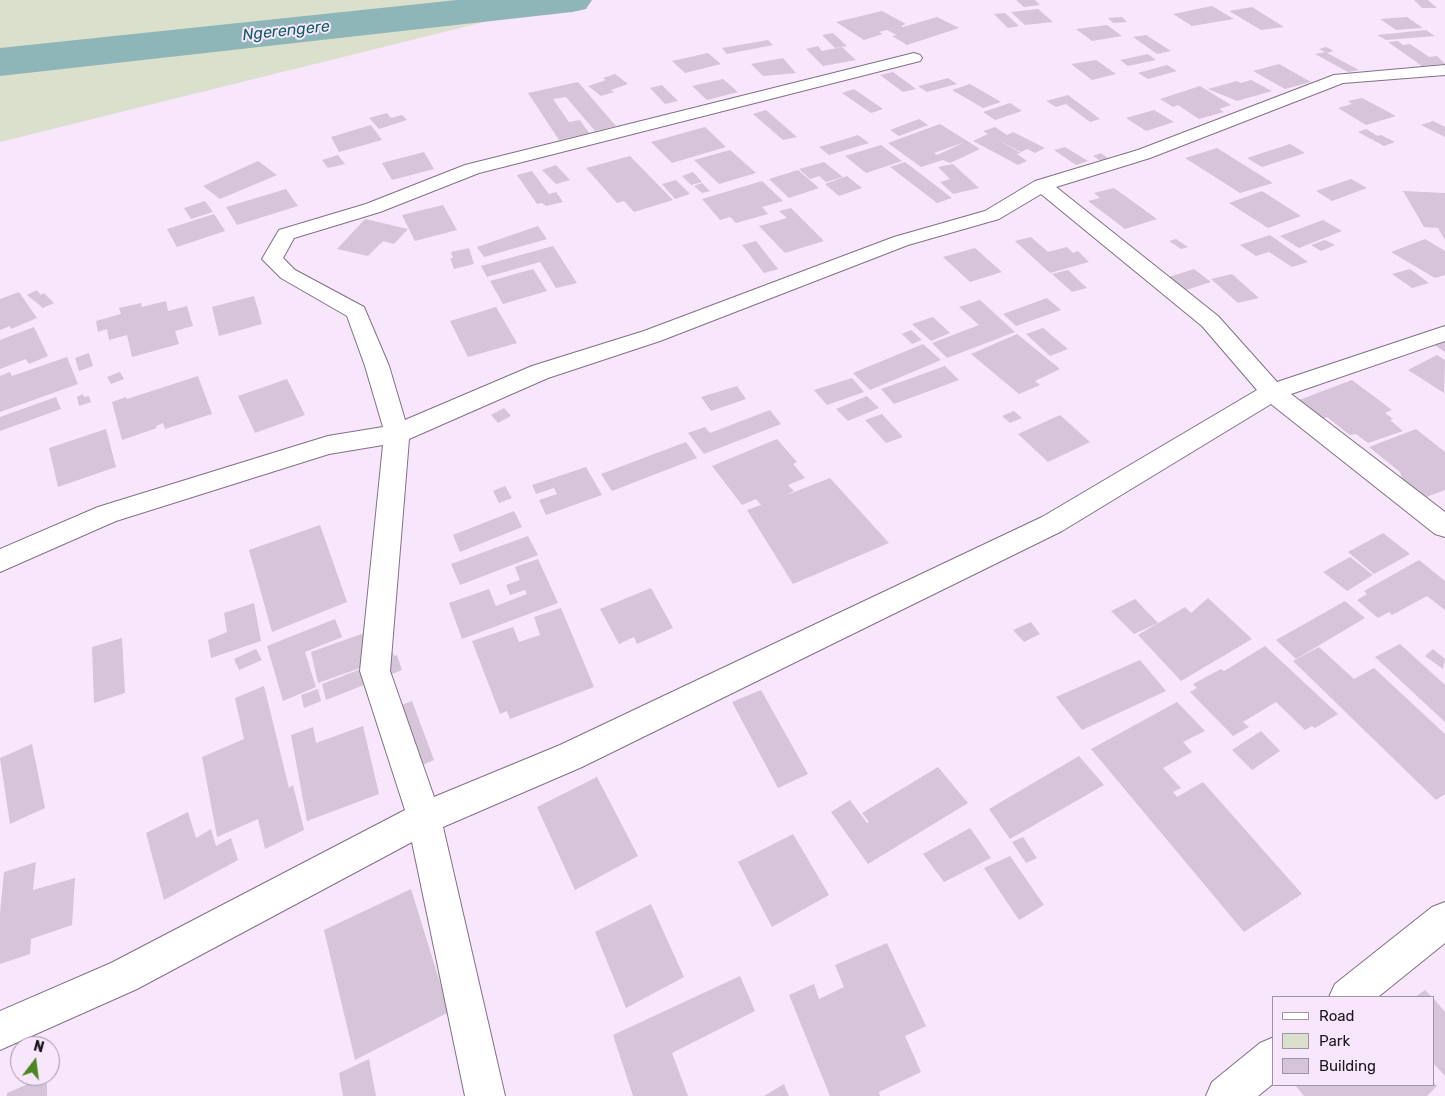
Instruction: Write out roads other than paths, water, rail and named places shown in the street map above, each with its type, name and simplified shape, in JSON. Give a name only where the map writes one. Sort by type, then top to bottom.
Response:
[{"type":"street","points":[[485,1096],[424,818],[375,671],[397,434],[377,366],[356,312],[288,274],[272,259],[286,234],[373,208],[472,170],[914,58]]},
{"type":"street","points":[[0,561],[107,514],[328,445],[397,434],[540,372],[652,336],[901,241],[992,215],[1042,185],[1144,154],[1340,78],[1445,70]]},
{"type":"street","points":[[1042,185],[1210,321],[1272,392],[1445,528]]},
{"type":"street","points":[[0,1031],[124,976],[424,818],[571,756],[1052,524],[1272,392],[1445,333]]},
{"type":"street","points":[[1349,996],[1445,920]]},
{"type":"street","points":[[1226,1096],[1272,1059]]},
{"type":"waterway","name":"Ngerengere","points":[[0,62],[572,0]]}]
